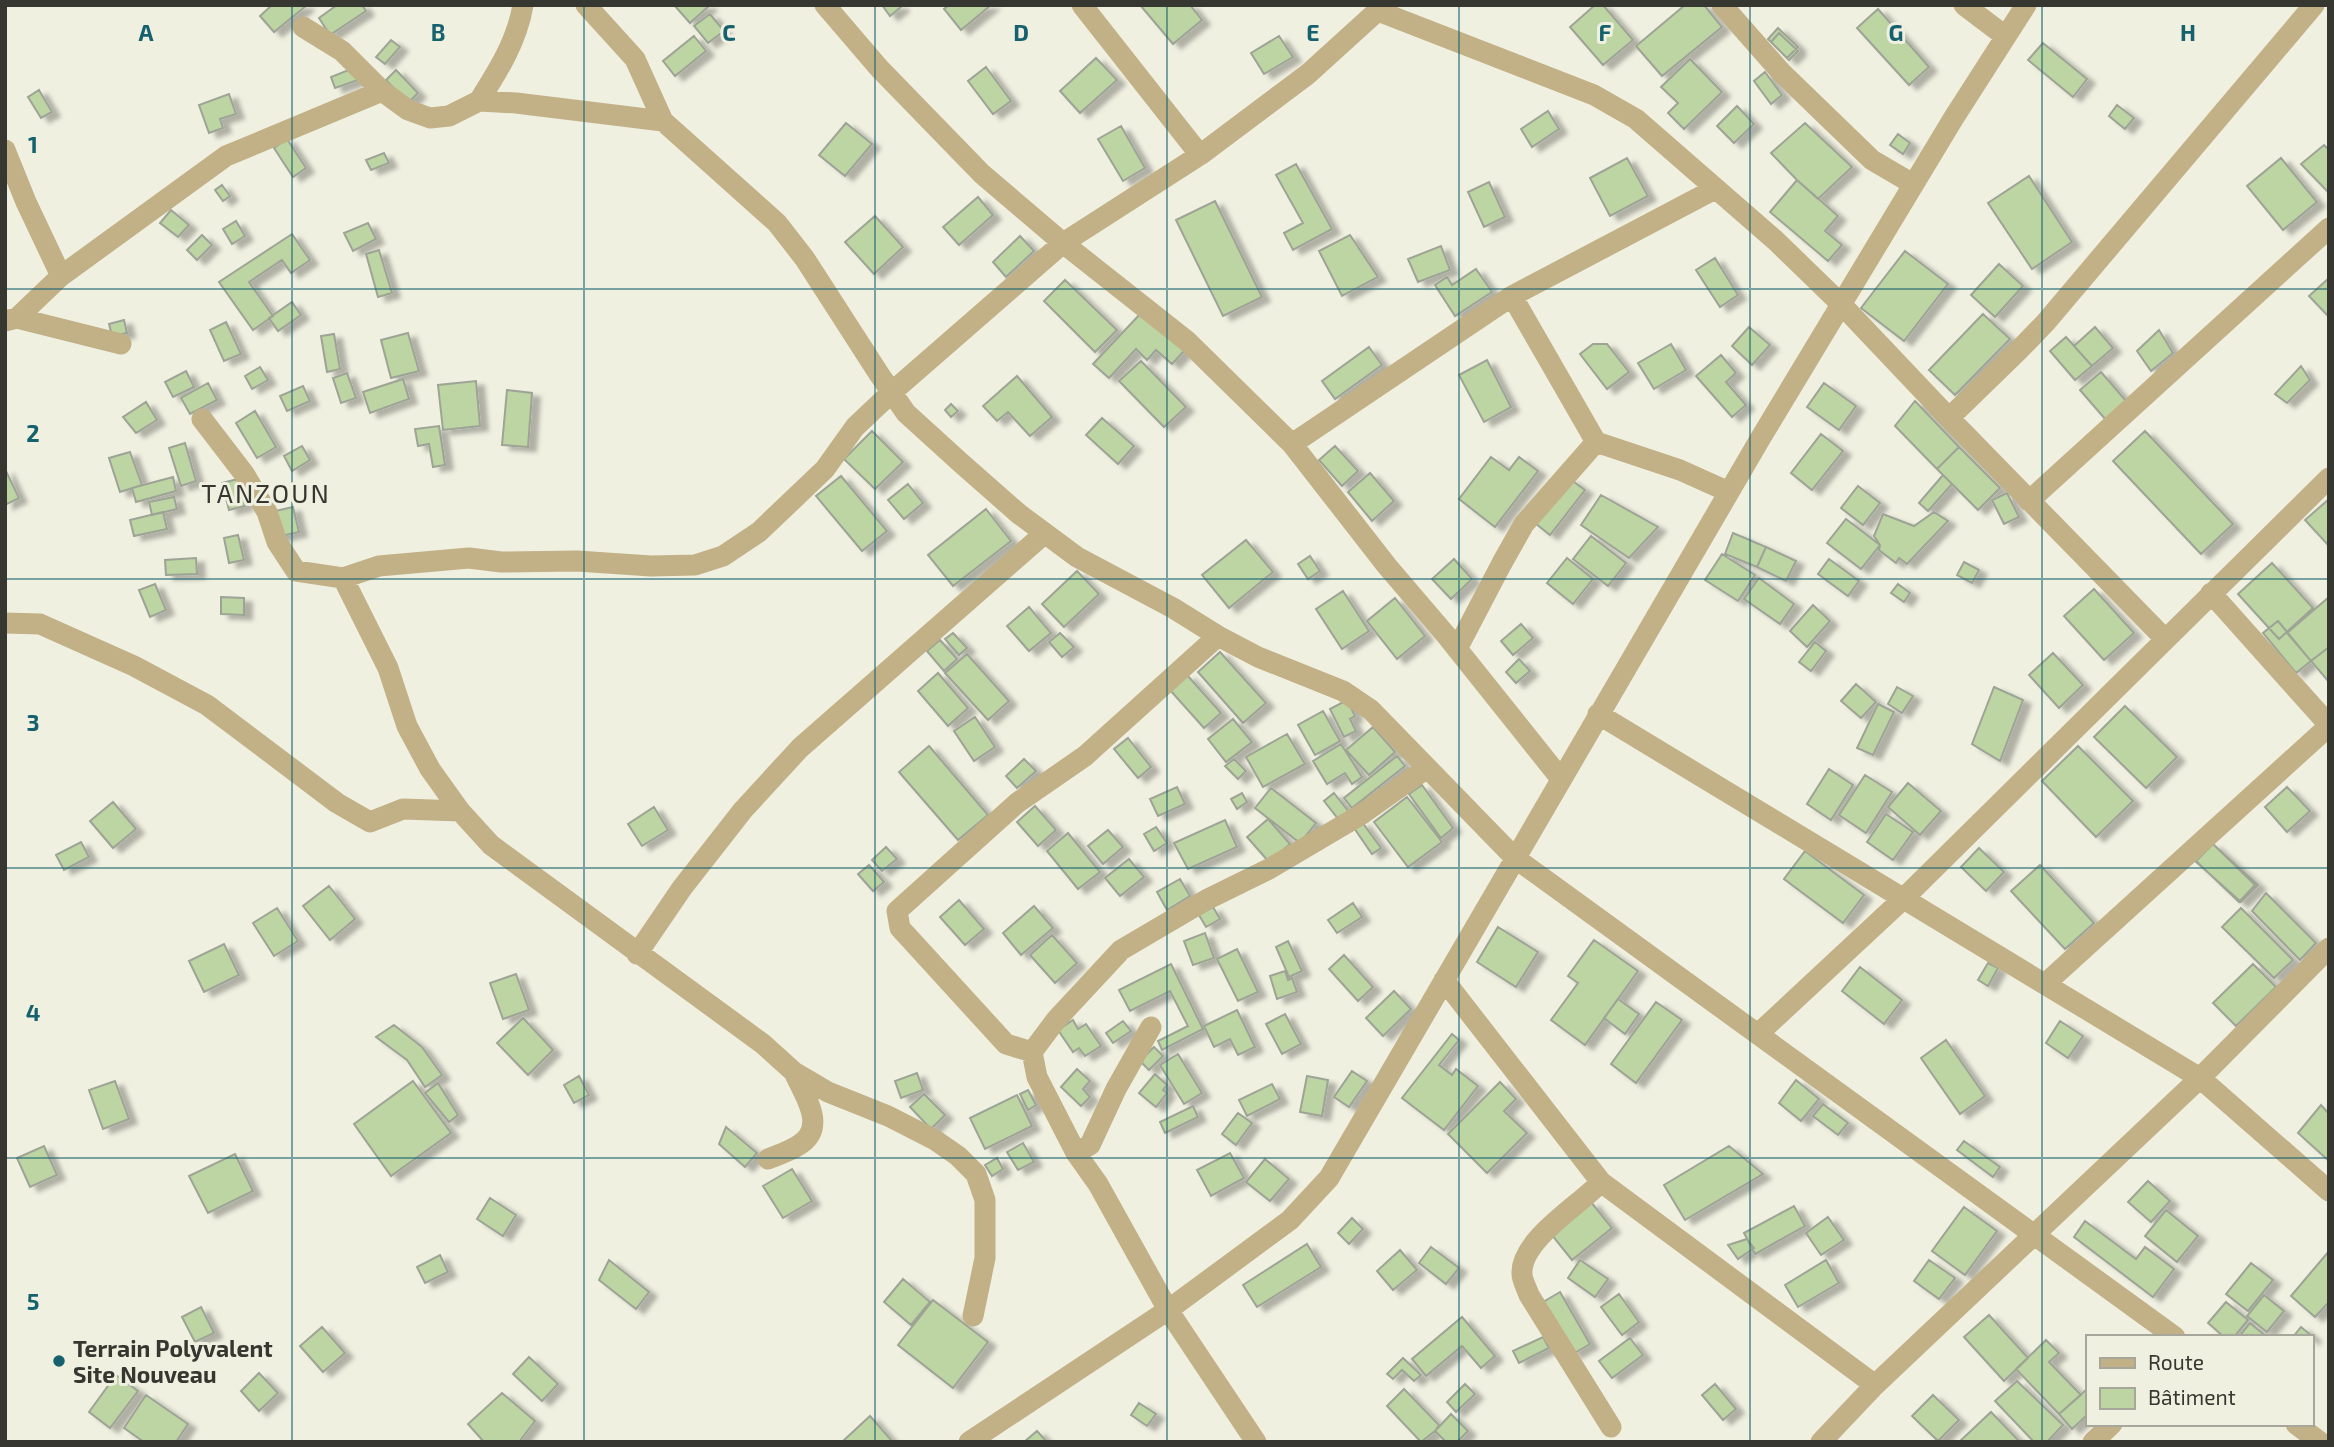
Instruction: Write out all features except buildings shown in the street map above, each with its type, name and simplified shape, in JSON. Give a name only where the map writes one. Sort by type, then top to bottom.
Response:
[{"type":"street","points":[[480,102],[503,64],[520,21],[523,5]]},
{"type":"street","points":[[586,5],[635,59],[663,121],[777,223],[818,278],[906,412],[1019,514],[1077,557],[1173,608],[1218,636],[1258,657],[1343,691],[1371,710],[1515,858],[2172,1335]]},
{"type":"street","points":[[825,5],[879,68],[982,174],[1063,243],[1187,341],[1292,444],[1387,566],[1561,779]]},
{"type":"street","points":[[1082,5],[1200,155]]},
{"type":"street","points":[[1722,5],[1781,72],[1872,160],[1913,184]]},
{"type":"street","points":[[1964,5],[2005,36]]},
{"type":"street","points":[[969,1442],[1168,1310],[1290,1220],[1329,1178],[1729,492],[1913,184],[2026,5]]},
{"type":"street","points":[[1949,418],[2046,322],[2314,5]]},
{"type":"street","points":[[202,419],[245,475],[267,512],[277,542],[296,571],[343,578],[379,566],[469,558],[501,562],[577,561],[651,566],[695,565],[723,556],[759,532],[825,468],[855,426],[1063,243],[1200,155],[1308,74],[1381,8],[1594,95],[1636,119],[1775,240],[1841,304],[2164,638]]},
{"type":"street","points":[[303,27],[342,51],[382,91],[408,110],[430,118],[449,116],[480,102],[516,103],[663,121]]},
{"type":"street","points":[[11,320],[61,276],[226,156],[382,91]]},
{"type":"street","points":[[5,150],[61,276]]},
{"type":"street","points":[[1292,444],[1512,296],[1715,189]]},
{"type":"street","points":[[2029,501],[2329,228]]},
{"type":"street","points":[[1512,296],[1596,442],[1680,470],[1729,492]]},
{"type":"street","points":[[11,320],[121,344]]},
{"type":"street","points":[[1457,649],[1524,524],[1596,442]]},
{"type":"street","points":[[1758,1034],[1903,899],[2164,638],[2329,478]]},
{"type":"street","points":[[637,954],[682,888],[743,810],[800,748],[1045,533]]},
{"type":"street","points":[[343,578],[388,668],[407,726],[430,769],[460,811],[491,845],[763,1044],[794,1072],[828,1092],[888,1116],[935,1140],[958,1156],[976,1174],[985,1200],[985,1258],[973,1316]]},
{"type":"street","points":[[2045,984],[2329,726],[2211,593]]},
{"type":"street","points":[[5,623],[40,624],[100,649],[185,691],[337,803],[370,822],[403,810],[460,811]]},
{"type":"street","points":[[1032,1052],[1006,1044],[900,928],[897,911],[1017,803],[1086,756],[1218,636]]},
{"type":"street","points":[[1598,714],[2200,1078],[2329,1191]]},
{"type":"street","points":[[1256,1442],[1168,1310],[1098,1184],[1076,1153],[1037,1077],[1032,1052],[1064,1011],[1121,950],[1206,900],[1269,869],[1362,814],[1427,768]]},
{"type":"street","points":[[1821,1442],[1875,1385],[2327,955]]},
{"type":"street","points":[[1444,980],[1601,1182],[1875,1385]]},
{"type":"street","points":[[1076,1153],[1090,1145],[1116,1089],[1151,1027]]},
{"type":"street","points":[[768,1159],[801,1144],[813,1128],[814,1117],[794,1072]]},
{"type":"street","points":[[1601,1182],[1538,1237],[1528,1252],[1522,1273],[1529,1295],[1611,1427]]},
{"type":"street","points":[[2093,1442],[2110,1426]]},
{"type":"street","points":[[2299,1426],[2320,1442]]},
{"type":"place","name":"Terrain Polyvalent Site Nouveau","points":[[59,1361]]},
{"type":"district","name":"TANZOUN","points":[[266,492]]}]
